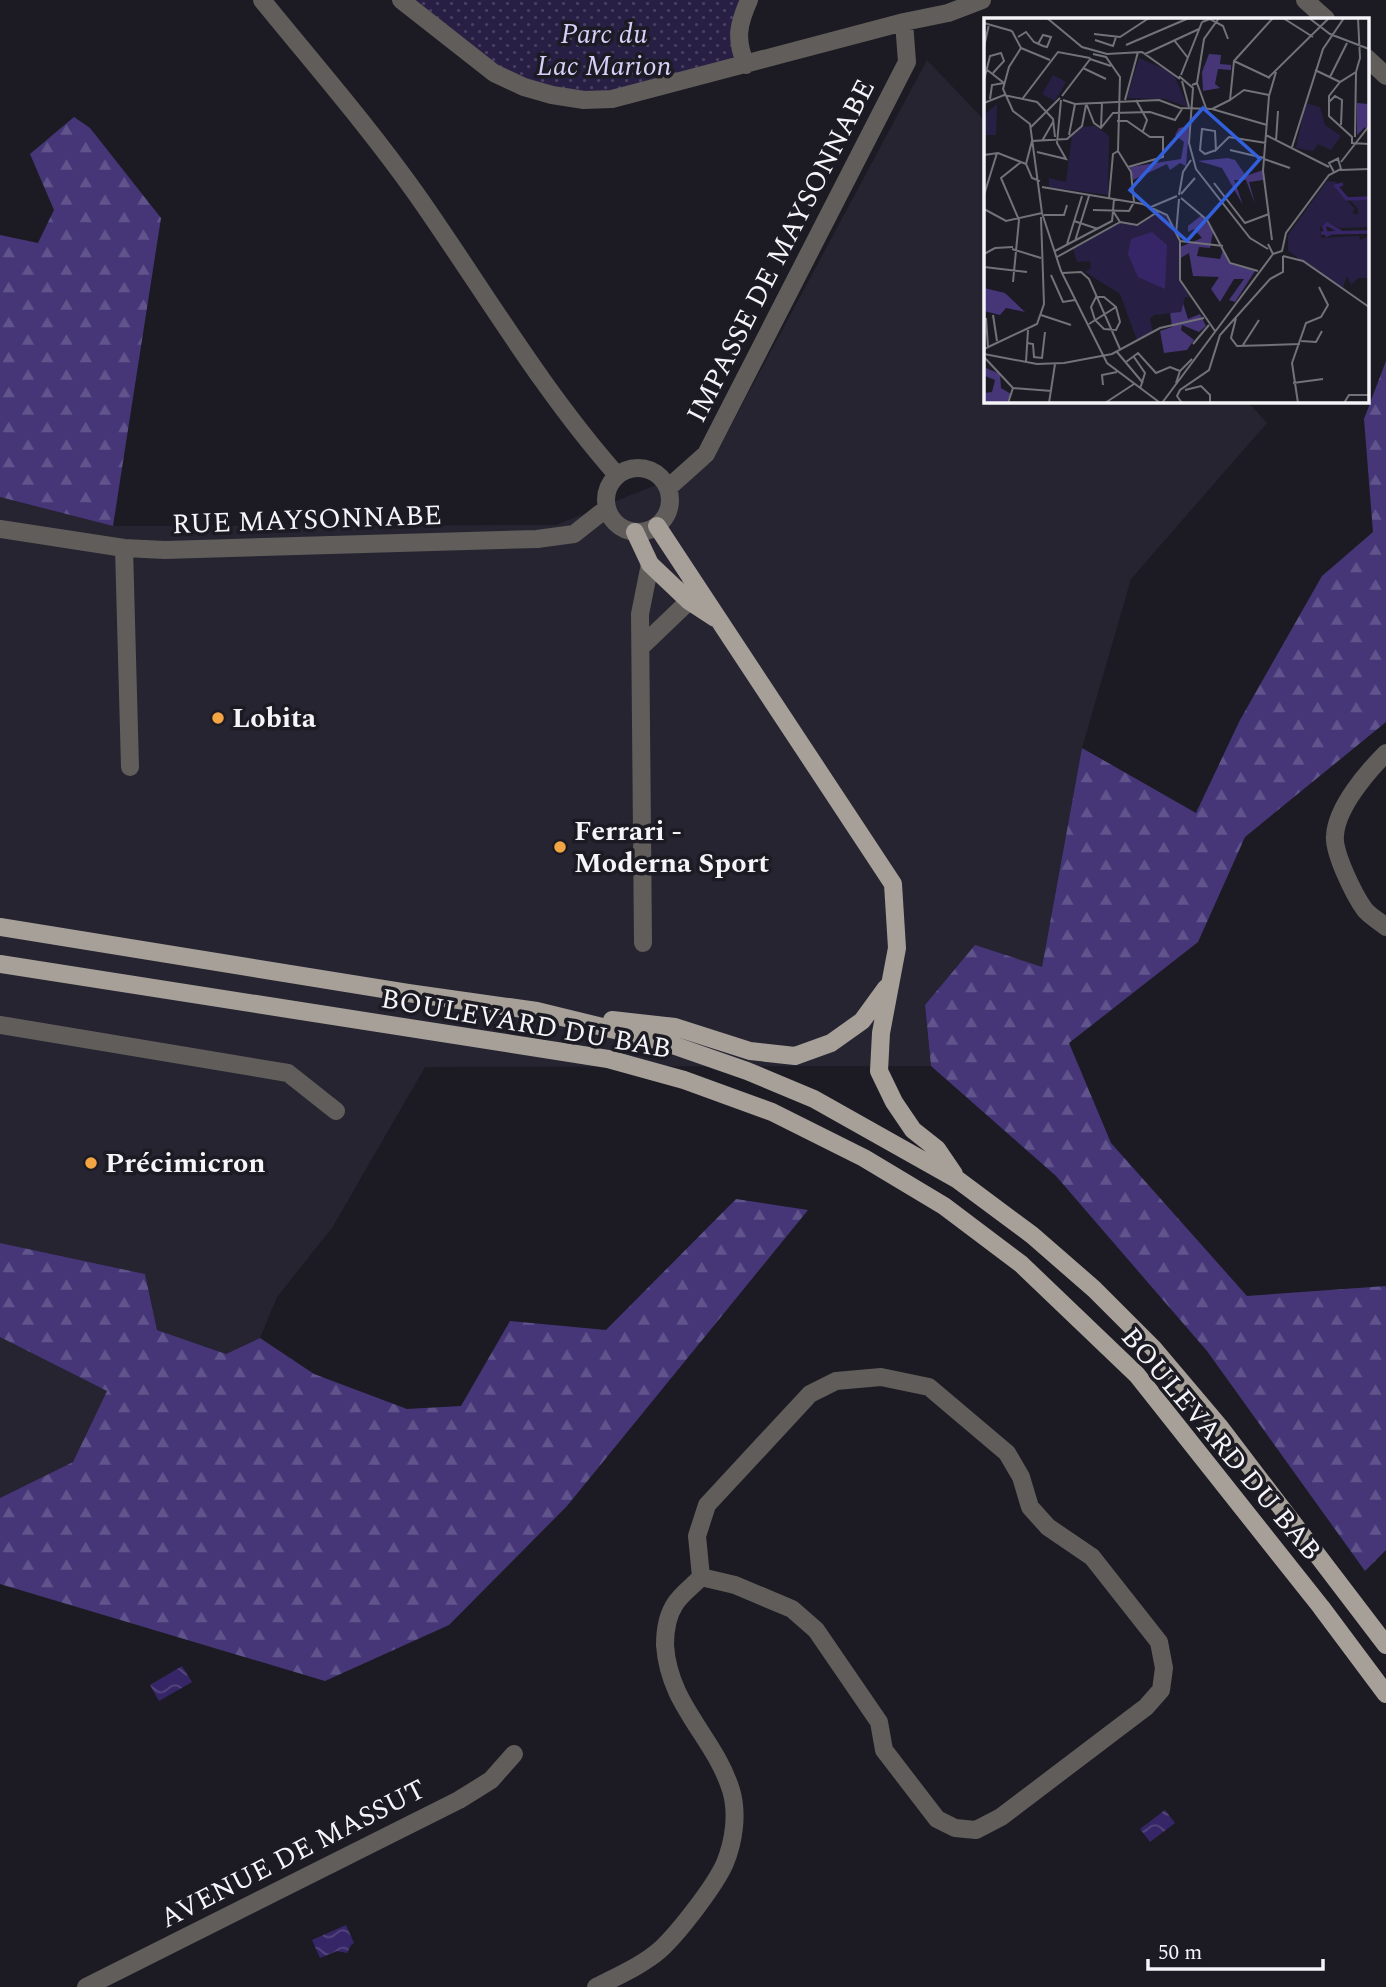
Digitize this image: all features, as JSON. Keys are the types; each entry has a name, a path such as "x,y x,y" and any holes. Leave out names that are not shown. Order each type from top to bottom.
{"main road":[{"path":"657,526 893,884 897,948 888,985 879,1070 894,1102 913,1130 937,1149 958,1180"},
{"path":"635,532 650,564 689,601 720,622"},
{"name":"BOULEVARD DU BAB","path":"0,927 408,993 537,1011 664,1042 747,1070 814,1099 958,1180 1043,1244 1094,1289 1153,1348 1220,1426 1386,1645"},
{"name":"BOULEVARD DU BAB","path":"0,964 608,1059 684,1080 772,1112 864,1158 944,1206 1021,1264 1137,1375 1321,1607 1386,1694"},
{"path":"537,1011 675,1027 750,1051 795,1056 831,1044 862,1021 888,985"}],"street":[{"path":"262,0 341,94 408,182 550,393 584,438 617,475"},
{"path":"401,0 494,73 552,96 584,100 612,99 904,22 948,13 982,0"},
{"path":"746,65 739,48 739,22 749,0"},
{"path":"1305,0 1325,18"},
{"name":"IMPASSE DE MAYSONNABE","path":"668,488 706,454 907,62 904,22"},
{"path":"1368,59 1386,76"},
{"path":"636,468 646,468 663,479 668,488 668,510 657,526 635,532 623,528 613,520 607,508 607,490 617,475 636,468"},
{"name":"RUE MAYSONNABE","path":"0,529 124,548 164,550 537,540 574,534 607,508"},
{"path":"124,548 131,767"},
{"path":"643,943 640,614 650,564"},
{"path":"641,647 689,601 690,575"},
{"path":"1386,753 1342,810 1334,836 1345,877 1366,910 1386,927"},
{"path":"0,1025 288,1073 336,1111"},
{"path":"881,1377 929,1387 1007,1453 1021,1477 1030,1507 1048,1527 1092,1557 1159,1642 1164,1668 1161,1690 1146,1707 1001,1817 976,1830 956,1828 937,1819 884,1750 879,1722 816,1630 792,1608 735,1585 701,1577 697,1536 707,1505 810,1394 836,1381 881,1377"},
{"path":"596,1987 640,1964 660,1949 696,1907 725,1863 735,1822 731,1791 719,1763 676,1694 666,1663 665,1631 674,1604 701,1577"},
{"name":"AVENUE DE MASSUT","path":"86,1987 459,1800 491,1780 514,1754"}],"shaded area":[{"path":"927,60 984,120 984,402 1248,402 1267,423 1131,579 1082,748 1042,967 925,1005 931,1066 425,1067 332,1228 277,1297 260,1338 226,1354 157,1330 145,1274 0,1243 0,497 113,526 556,525 711,463"},
{"path":"0,1337 107,1391 73,1462 0,1498"}],"green space":[{"name":"Parc du Lac Marion","path":"401,0 749,0 746,65 612,99 524,87"},
{"path":"74,117 90,128 161,218 113,526 0,497 0,235 38,243 54,210 30,154"},
{"path":"1386,361 1386,722 1245,837 1198,942 1069,1043 1111,1143 1247,1296 1386,1286 1386,1550 1365,1571 1207,1351 1056,1176 931,1066 925,1005 975,945 1042,967 1082,748 1196,813 1240,720 1322,576 1373,532 1364,419"},
{"path":"736,1199 808,1210 567,1506 449,1625 325,1681 0,1584 0,1498 73,1462 107,1391 0,1337 0,1243 145,1274 157,1330 226,1354 260,1338 314,1374 407,1409 461,1406 510,1321 606,1330"}],"water":[{"path":"182,1666 192,1682 159,1701 150,1685"},
{"path":"1165,1810 1175,1823 1150,1842 1140,1829"},
{"path":"346,1925 354,1943 347,1953 337,1951 320,1958 312,1940"}],"place":[{"name":"Lobita","path":"218,718"},
{"name":"Ferrari - Moderna Sport","path":"560,847"},
{"name":"Précimicron","path":"91,1163"}]}
